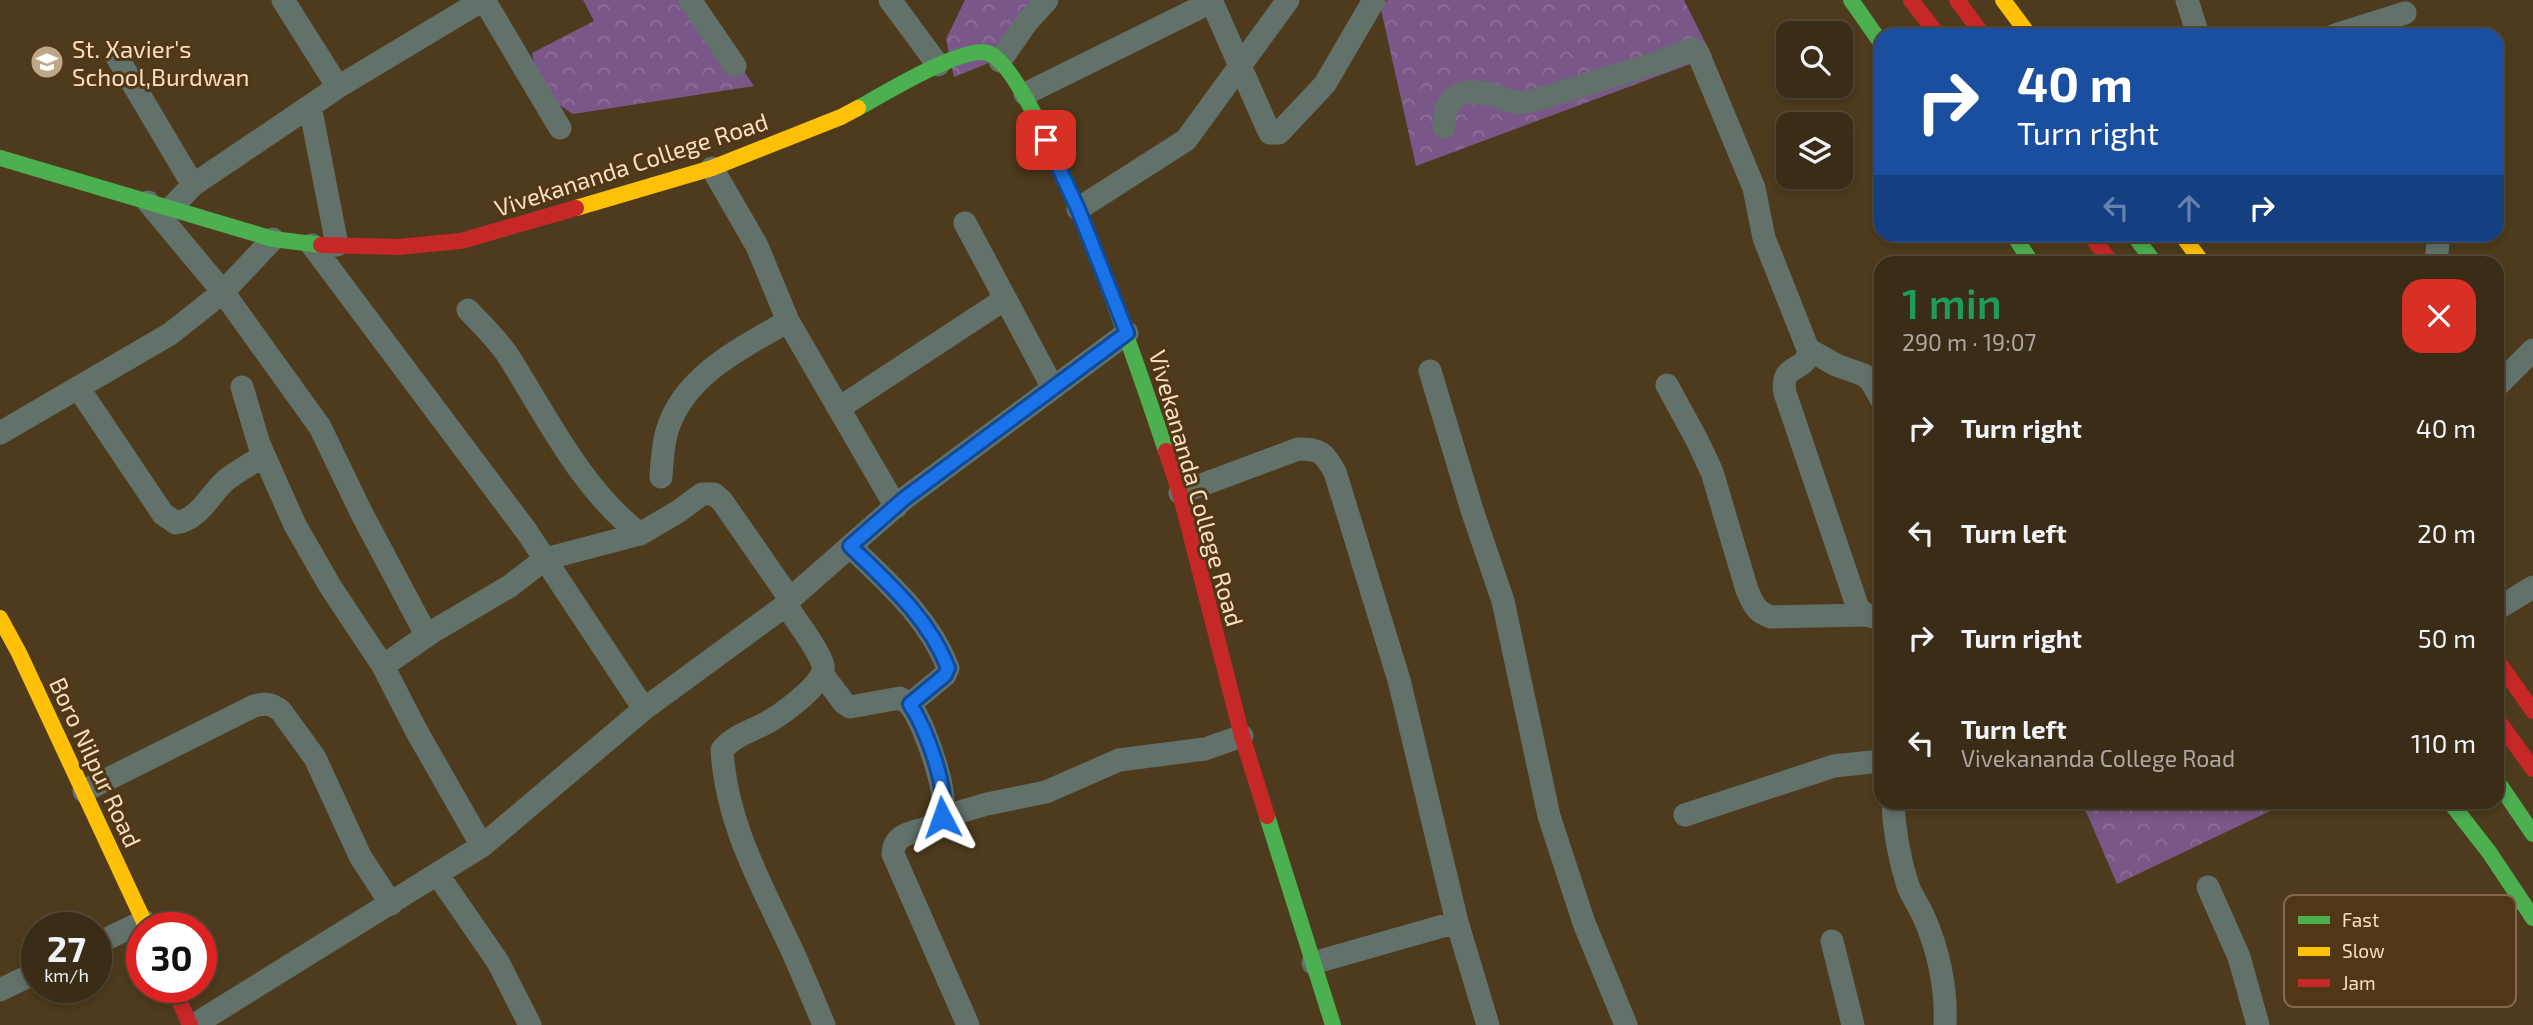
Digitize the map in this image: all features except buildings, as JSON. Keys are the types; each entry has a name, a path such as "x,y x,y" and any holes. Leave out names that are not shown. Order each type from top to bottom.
{"main road":[{"path":"1851,0 1874,33"},
{"path":"1911,0 1933,28"},
{"path":"1957,0 1978,28"},
{"path":"2003,0 2024,28"},
{"name":"Vivekananda College Road","path":"0,158 273,239 312,245 398,247 461,241 712,168 841,117 938,65 977,52 989,53 1000,61 1025,94 1078,209 1127,333 1180,493 1242,736 1333,1025"},
{"path":"2095,242 2106,256"},
{"name":"Boro Nilpur Road","path":"0,618 139,912"},
{"path":"2504,670 2533,711"},
{"path":"2504,729 2533,769"},
{"path":"2504,791 2533,834"},
{"path":"2455,809 2489,852 2533,918"},
{"path":"181,1003 192,1025"}],"street":[{"path":"283,0 338,87"},
{"path":"171,208 193,185 338,87 484,0 559,128"},
{"path":"690,0 735,66"},
{"path":"890,0 938,65"},
{"path":"1000,61 1027,22 1047,0"},
{"path":"1025,94 1199,8 1204,0"},
{"path":"1211,0 1270,133 1279,133 1325,85 1374,0"},
{"path":"1078,209 1186,140 1288,0"},
{"path":"2187,0 2196,28"},
{"path":"2361,28 2405,16"},
{"path":"1444,127 1444,113 1449,102 1457,95 1478,91 1514,102 1532,101 1693,49 1698,53 1754,188 1764,238 1808,349 1805,361 1786,375 1783,382 1785,393 1858,608 1873,616"},
{"path":"117,57 193,185"},
{"path":"310,106 337,245"},
{"path":"712,168 757,246 788,321 896,507"},
{"path":"148,201 223,292 320,427 410,608 422,627 432,632"},
{"path":"965,223 1052,388"},
{"path":"0,433 170,334 223,292 273,239"},
{"path":"312,245 545,559 644,709"},
{"path":"839,408 1005,299"},
{"path":"468,310 505,352 541,413 607,505 622,521 640,534"},
{"path":"661,477 667,429 687,390 716,365 788,321"},
{"path":"192,1025 482,846 644,709 788,602 896,507 1127,333"},
{"path":"1808,349 1836,365 1864,375 1874,386"},
{"path":"2504,379 2533,351"},
{"path":"1430,371 1503,601 1549,816 1584,923 1626,1025"},
{"path":"1667,385 1712,472 1747,590 1755,608 1761,614 1771,617 1873,616"},
{"path":"242,387 264,456 301,535 330,586 383,666 482,846"},
{"path":"79,389 163,514 176,523 185,522 226,480 264,456"},
{"path":"1180,493 1297,449 1315,449 1325,454 1335,472 1399,680 1457,922 1488,1025"},
{"path":"383,666 432,632 510,586 545,559 640,534 702,494 714,494 758,550 823,666 823,675 815,686 769,721 730,740 722,750 730,805 744,849 824,1025"},
{"path":"850,546 909,604 944,657 948,668 945,675 910,704"},
{"path":"2504,604 2533,587"},
{"path":"823,675 850,707 900,698 910,704 918,716 932,752 945,805 942,817"},
{"path":"84,791 254,706 265,703 274,705 281,710 314,758 360,856 391,904"},
{"path":"968,1025 893,854 896,841 902,835 932,826 942,817 987,804 1046,792 1119,760 1205,749 1242,736"},
{"path":"1685,815 1834,766 1874,762"},
{"path":"1893,809 1894,828 1906,877 1924,917 1938,962 1944,989 1945,1025"},
{"path":"438,875 498,962 530,1025"},
{"path":"2208,887 2239,957 2258,1025"},
{"path":"1313,963 1457,922"},
{"path":"1832,941 1853,1025"},
{"path":"0,990 21,980"}],"green space":[{"path":"583,0 695,0 754,86 573,114 541,93 532,53 594,21"},
{"path":"965,0 1051,0 996,60 954,77 946,39"},
{"path":"1388,0 1684,0 1712,56 1416,166 1380,5"},
{"path":"2085,809 2274,809 2117,884"}],"traffic: fast":[{"path":"1851,0 1874,33"},
{"path":"858,108 942,63 961,56 988,53 1009,72 1034,113 1088,235 1166,451"},
{"path":"0,158 273,239 321,245"},
{"path":"2018,242 2027,256"},
{"path":"2139,242 2150,256"},
{"path":"2504,791 2533,834"},
{"path":"2455,809 2489,852 2533,918"},
{"path":"1267,816 1333,1025"}],"traffic: slow":[{"path":"2003,0 2024,28"},
{"path":"576,208 712,168 858,108"},
{"path":"2187,242 2198,256"},
{"path":"0,618 19,653 140,912"}],"traffic: jam":[{"path":"1911,0 1933,28"},
{"path":"1957,0 1978,28"},
{"path":"321,245 398,247 461,241 576,208"},
{"path":"2095,242 2106,256"},
{"path":"1166,451 1180,493 1242,736 1267,816"},
{"path":"2504,670 2533,711"},
{"path":"2504,729 2533,769"},
{"path":"180,1003 190,1025"}],"place":[{"name":"St. Xavier's School,Burdwan","path":"47,62"}],"route":[{"path":"942,817 945,805 932,752 918,716 910,704 945,675 948,668 944,657 909,604 850,546 905,498 1127,333 1078,209 1046,140"}]}
